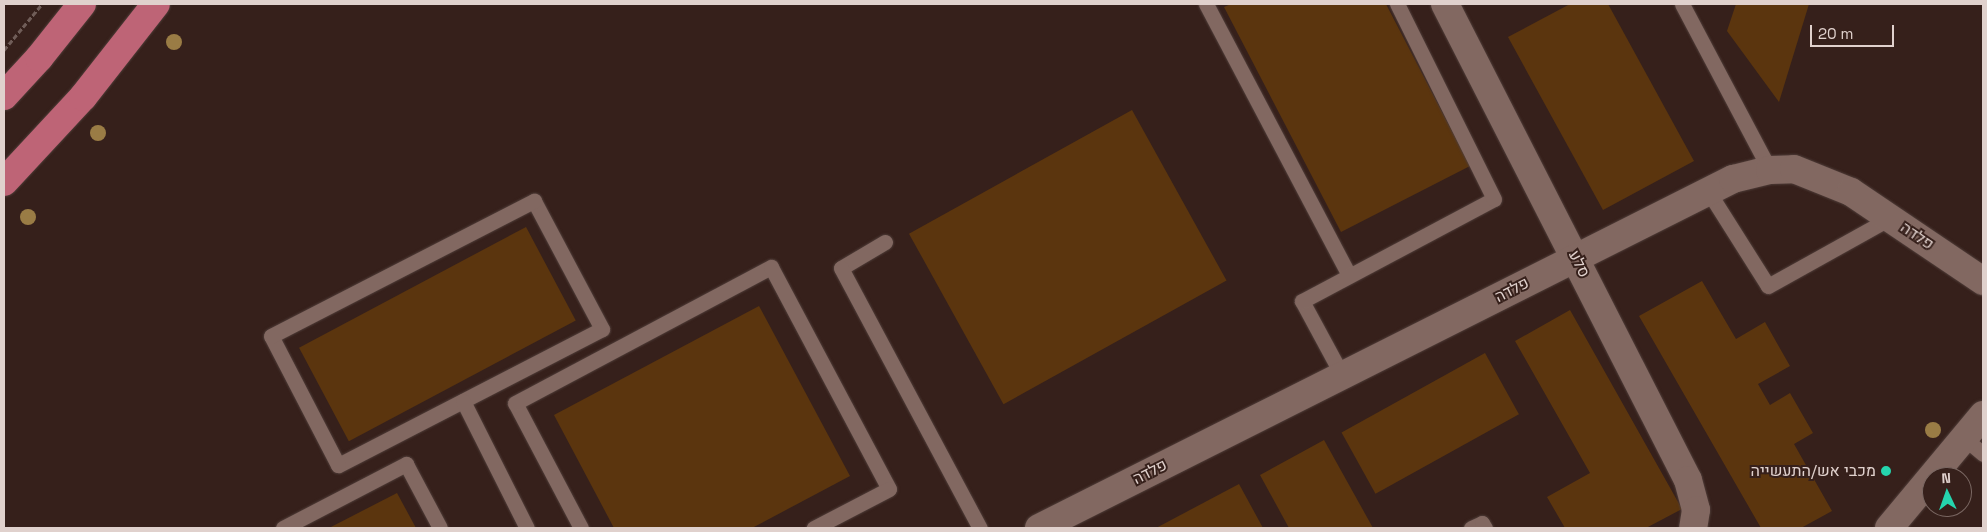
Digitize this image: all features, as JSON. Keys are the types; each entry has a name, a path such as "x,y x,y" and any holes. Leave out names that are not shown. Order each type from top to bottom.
{"highway":[{"path":"4,96 39,58 82,4"},
{"path":"4,182 83,96 156,4"}],"street":[{"name":"סלע","path":"1445,4 1688,480 1696,510 1693,528"},
{"name":"פלדה","path":"1039,528 1732,179 1770,170 1794,169 1851,192 1983,281"},
{"path":"1889,528 1974,446 1983,415"}],"lane":[{"path":"1206,4 1349,275"},
{"path":"1342,376 1302,301 1494,199 1397,4"},
{"path":"1682,4 1770,170"},
{"path":"1708,191 1768,286 1890,218"},
{"path":"534,201 602,329 463,401 338,465 271,336 534,201"},
{"path":"885,242 841,268 980,528"},
{"path":"581,528 514,403 771,267 890,489 814,528"},
{"path":"463,401 527,528"},
{"path":"283,528 406,464 440,528"},
{"path":"1471,528 1482,523 1485,528"}],"path":[{"path":"4,50 42,4"}],"building":[{"path":"1231,4 1386,4 1470,166 1341,232 1224,7"},
{"path":"1570,4 1608,4 1694,161 1603,210 1508,37"},
{"path":"1736,4 1809,4 1779,102 1727,31"},
{"path":"1132,110 1227,281 1004,404 909,234"},
{"path":"526,227 576,321 349,441 299,348"},
{"path":"1702,281 1736,339 1765,322 1790,366 1758,384 1770,405 1790,393 1813,433 1794,444 1832,511 1801,528 1761,528 1639,316"},
{"path":"759,306 850,476 752,528 614,528 554,415"},
{"path":"1570,310 1682,509 1646,528 1565,528 1547,497 1590,473 1515,341"},
{"path":"1485,353 1519,414 1375,494 1342,433"},
{"path":"1324,440 1373,528 1289,528 1260,475"},
{"path":"1239,484 1263,528 1156,528"},
{"path":"397,493 416,528 329,528"}],"place":[{"name":"מכבי אש/התעשייה","path":"1886,471"}]}
